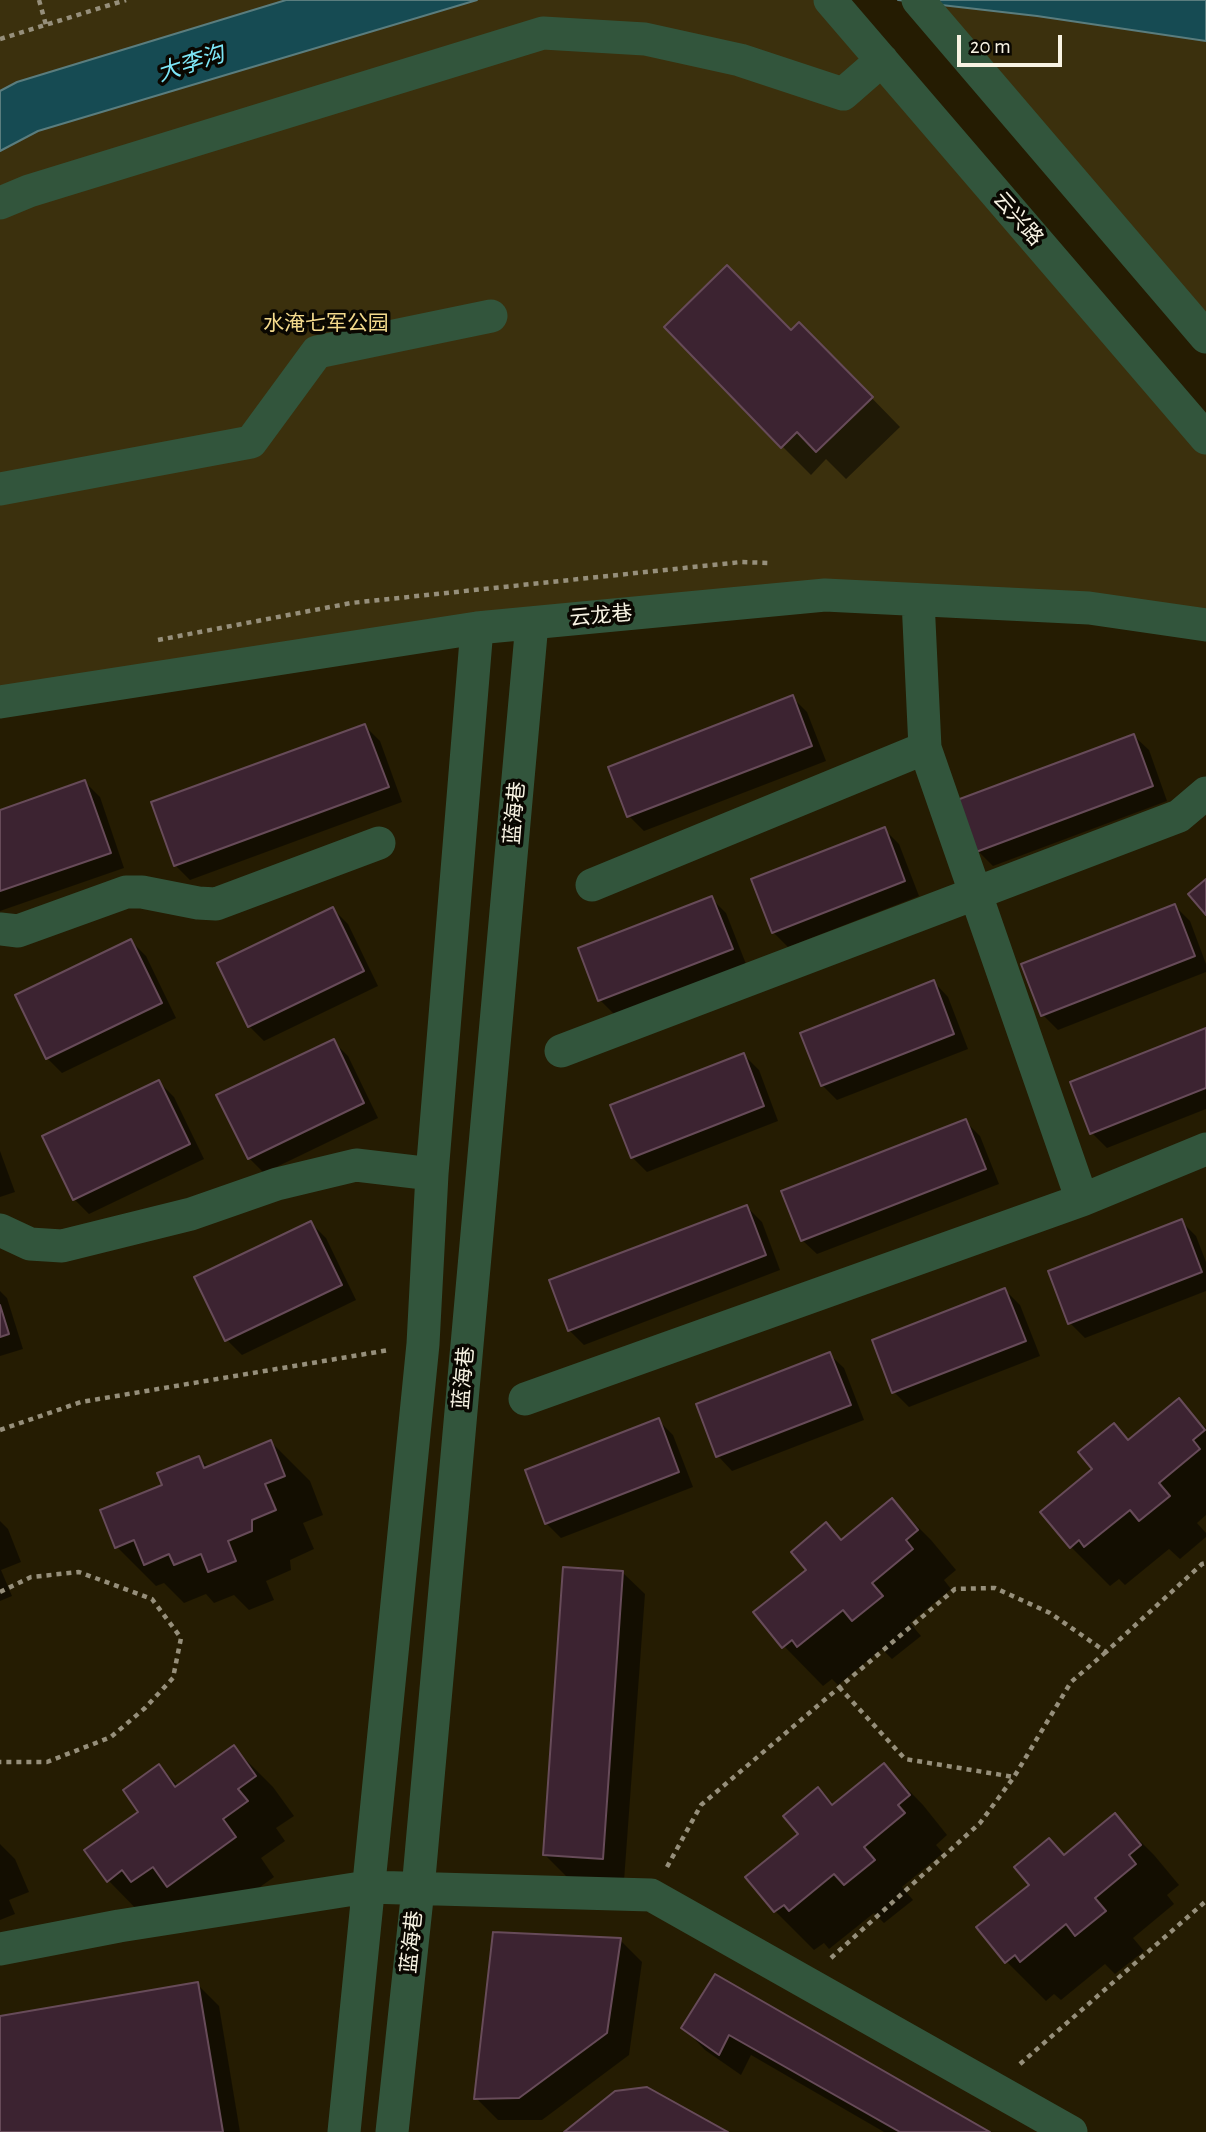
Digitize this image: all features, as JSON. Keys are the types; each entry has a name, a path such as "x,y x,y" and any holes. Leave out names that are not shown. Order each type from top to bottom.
{"street":[{"name":"云兴路","path":"830,0 1206,438"},
{"path":"927,11 1206,337"},
{"path":"0,203 29,191 543,33 645,39 740,60 843,94 873,50"},
{"path":"0,489 251,442 317,352 491,316"},
{"name":"云龙巷","path":"0,702 477,628 825,596 1089,608 1202,623"},
{"path":"918,600 925,748 1082,1200"},
{"name":"蓝海巷","path":"392,2132 418,1889 532,623"},
{"name":"蓝海巷","path":"344,2132 423,1344 432,1174 477,628"},
{"path":"592,885 925,748"},
{"path":"561,1051 1179,816 1206,793"},
{"path":"0,929 18,931 29,928 126,892 142,892 216,904 379,843"},
{"path":"525,1399 1082,1200 1206,1149"},
{"path":"0,1230 30,1244 62,1246 191,1214 277,1184 356,1165 432,1174"},
{"path":"0,1949 119,1926 368,1887 651,1895 1071,2132"}],"path":[{"path":"39,0 46,25"},
{"path":"0,39 126,0"},
{"path":"0,1430 81,1402 423,1344"},
{"path":"804,1982 980,1823 1014,1777 1071,1682 1206,1563"},
{"path":"0,1592 31,1577 79,1572 152,1599 181,1638 173,1678 145,1708 111,1737 47,1762 0,1762"},
{"path":"651,1895 701,1805 955,1589 995,1588 1049,1613 1106,1652"},
{"path":"839,1687 905,1759 1014,1777"},
{"path":"993,2088 1206,1901"}],"green space":[{"name":"水淹七军公园","path":"0,0 830,0 1206,438 1206,625 825,595 0,702"},
{"path":"918,0 1206,0 1206,337"}],"water":[{"name":"大李沟","path":"286,0 477,0 38,131 0,151 0,91 17,82"},
{"path":"898,0 1206,0 1206,41 1037,16"}],"building":[{"path":"727,265 791,330 799,322 873,397 816,452 797,432 781,448 664,327"},
{"path":"793,695 812,746 627,817 608,767"},
{"path":"365,724 389,787 174,866 151,802"},
{"path":"1134,734 1153,786 976,852 957,800"},
{"path":"85,780 111,853 0,891 0,810"},
{"path":"885,827 905,881 772,933 751,879"},
{"path":"1206,879 1206,915 1188,894"},
{"path":"712,896 733,949 598,1001 578,948"},
{"path":"1175,904 1195,956 1041,1016 1021,964"},
{"path":"333,907 364,971 248,1027 217,963"},
{"path":"131,939 162,1003 46,1059 15,995"},
{"path":"934,980 954,1034 821,1086 800,1033"},
{"path":"1206,1028 1206,1088 1090,1134 1070,1082"},
{"path":"334,1039 364,1103 248,1159 216,1095"},
{"path":"744,1053 764,1106 631,1158 610,1105"},
{"path":"159,1080 190,1144 73,1200 42,1136"},
{"path":"966,1119 986,1169 801,1241 781,1191"},
{"path":"747,1205 766,1255 568,1331 549,1280"},
{"path":"1182,1219 1202,1272 1068,1324 1048,1271"},
{"path":"311,1221 342,1285 225,1341 194,1277"},
{"path":"1005,1288 1026,1341 892,1393 872,1340"},
{"path":"0,1305 9,1334 0,1337"},
{"path":"830,1352 851,1405 716,1457 696,1404"},
{"path":"1179,1398 1205,1430 1193,1440 1200,1449 1159,1483 1170,1496 1139,1521 1130,1510 1084,1547 1079,1540 1070,1548 1040,1512 1092,1469 1078,1452 1114,1423 1128,1440"},
{"path":"659,1418 679,1472 545,1524 525,1470"},
{"path":"271,1440 285,1476 265,1484 276,1510 252,1520 252,1531 228,1541 236,1561 208,1572 201,1554 174,1565 169,1554 144,1565 134,1540 115,1548 100,1510 162,1485 157,1473 199,1456 204,1468"},
{"path":"892,1498 918,1530 906,1540 913,1549 872,1583 883,1596 852,1621 843,1610 797,1647 792,1640 782,1648 753,1612 806,1570 791,1552 826,1522 841,1540"},
{"path":"563,1567 623,1571 603,1859 543,1855"},
{"path":"234,1745 256,1776 238,1789 248,1801 223,1819 236,1837 167,1887 153,1867 131,1882 122,1870 107,1882 84,1850 138,1812 123,1790 159,1764 175,1787"},
{"path":"884,1763 910,1795 898,1805 905,1813 864,1847 875,1860 844,1885 834,1874 789,1911 784,1905 774,1912 745,1877 798,1834 783,1816 818,1787 832,1805"},
{"path":"1115,1813 1141,1845 1129,1855 1136,1864 1095,1898 1106,1911 1075,1936 1066,1924 1020,1962 1015,1955 1005,1963 976,1927 1029,1885 1014,1867 1049,1838 1064,1855"},
{"path":"493,1932 621,1938 607,2033 519,2098 474,2099"},
{"path":"715,1974 990,2132 900,2132 729,2035 719,2055 681,2028"},
{"path":"198,1982 223,2132 0,2132 0,2016"},
{"path":"647,2087 728,2132 564,2132 615,2091"}]}
